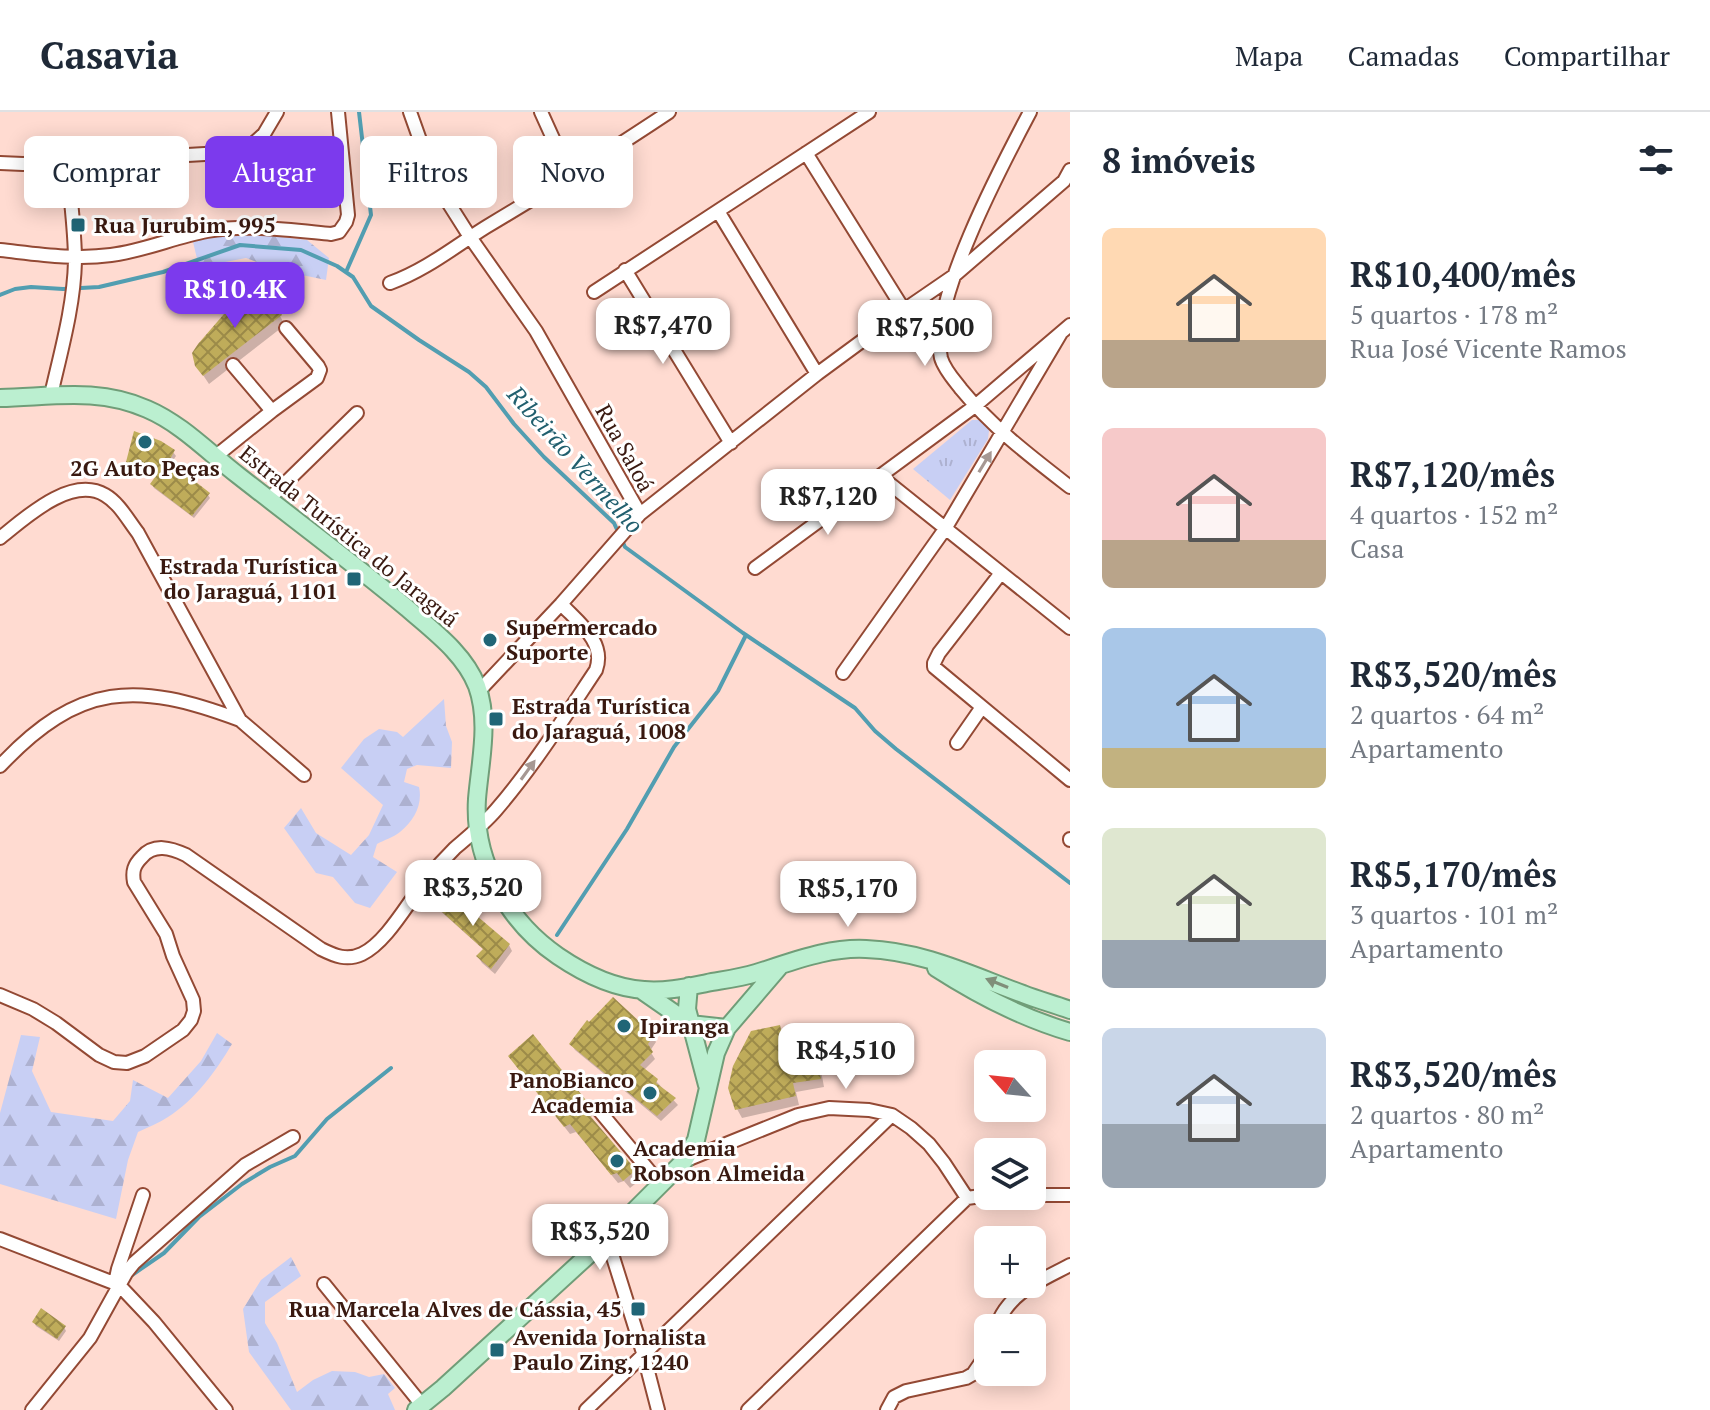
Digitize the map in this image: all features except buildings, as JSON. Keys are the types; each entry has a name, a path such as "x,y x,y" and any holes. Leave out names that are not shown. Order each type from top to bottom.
{"main road":[{"name":"Estrada Turística do Jaraguá","path":"0,398 90,394 149,409 182,429 432,629 461,658 479,691 484,746 477,828 489,873 502,897 531,934 586,973 641,990 658,990 751,975 836,950 866,949 918,956 952,966 1070,1010"},
{"name":"Estrada Turística do Jaraguá","path":"918,956 967,987 1030,1019 1070,1032"},
{"path":"419,1407 607,1238 684,1161 696,1140 716,1053 727,1028 783,964"},
{"path":"751,975 757,983 754,995"},
{"path":"689,986 687,1009 708,1087"},
{"path":"641,990 690,1024 727,1028"},
{"path":"1030,1019 1046,1032 1070,1044"}],"street":[{"path":"189,155 222,153 254,143 264,134 277,112"},
{"path":"0,250 75,258 141,250 205,231 228,228 339,232 348,215 338,112"},
{"name":"Rua Saloá","path":"410,112 444,196 536,331 636,517"},
{"path":"541,112 552,136"},
{"path":"631,136 668,112"},
{"path":"594,292 869,112"},
{"path":"1030,112 980,211 955,275 940,336 941,359 951,377 1002,434 1070,487"},
{"path":"806,153 904,310"},
{"path":"0,163 24,164"},
{"path":"479,691 561,604 636,517 817,374 955,275 1068,176"},
{"path":"51,395 72,298 75,258 71,208"},
{"path":"390,283 436,261 518,208"},
{"path":"718,211 817,374"},
{"path":"625,270 731,443"},
{"path":"216,456 317,378 320,370 286,328"},
{"path":"755,568 975,406 1067,329"},
{"path":"843,673 945,529 1067,329"},
{"path":"233,365 272,411"},
{"path":"269,499 357,413"},
{"path":"880,476 1001,573 1068,621"},
{"path":"0,538 61,495 82,489 106,495 138,533 240,720"},
{"path":"1001,573 934,663 937,670 1070,780"},
{"path":"0,995 33,1009 114,1062 127,1063 145,1056 183,1030 194,1011 193,1000 166,934 134,882 136,864 146,852 158,848 173,849 186,855 321,949 338,957 351,958 363,954 397,921 452,851 492,814 519,783 596,670 600,660 593,639 561,604"},
{"path":"0,766 45,725 77,706 100,698 132,695 163,697 204,706 240,720 304,775"},
{"path":"957,743 982,707"},
{"path":"597,1108 661,1185"},
{"path":"684,1161 798,1115 829,1108 869,1110 892,1115 929,1144 967,1198"},
{"path":"586,1410 892,1115"},
{"path":"32,1410 90,1338 117,1284 134,1263 245,1165 293,1137"},
{"path":"117,1284 118,1269 143,1195"},
{"path":"1046,1195 1070,1195"},
{"path":"748,1410 967,1198 974,1197"},
{"path":"607,1238 658,1410"},
{"path":"0,1239 117,1284 154,1322 226,1410"},
{"path":"1002,1314 1014,1297 1070,1265"},
{"path":"324,1284 419,1407"},
{"path":"887,1410 894,1397 906,1391 966,1378 974,1373"}],"green space":[{"path":"240,232 307,240 329,258 326,280 278,270 246,258 199,267 193,242 210,233"},
{"path":"972,420 986,423 988,439 950,500 913,469"},
{"path":"444,699 446,726 452,742 451,768 417,765 407,769 404,782 419,787 420,800 416,812 400,832 377,844 373,857 397,872 370,908 355,903 333,877 316,873 284,828 301,808 316,833 351,855 369,835 383,805 341,768 364,739 379,729 397,732 403,737"},
{"path":"217,1033 232,1044 204,1084 178,1110 138,1132 128,1160 116,1219 0,1184 0,1113 21,1035 40,1037 32,1071 51,1112 113,1121 130,1101 133,1080 168,1098 201,1061"},
{"path":"291,1257 301,1276 265,1302 265,1323 277,1343 297,1392 332,1371 355,1372 369,1377 384,1374 395,1388 388,1394 395,1410 291,1410 249,1352 243,1309 261,1280"}],"waterway":[{"path":"346,272 371,215 359,112"},
{"name":"Ribeirão Vermelho","path":"0,295 31,287 99,287 163,272 240,245 301,250 337,266 353,277 371,306 469,372 486,387 544,457 614,523 625,547 743,633 855,708 896,749 1070,883"},
{"path":"557,935 627,829 674,747 718,691 746,635"},
{"path":"132,1275 164,1253 199,1217 242,1184 295,1156 327,1119 391,1068"}],"place":[{"name":"Rua Jurubim, 995","path":"78,225"},
{"name":"2G Auto Peças","path":"145,442"},
{"name":"Estrada Turística do Jaraguá, 1101","path":"354,579"},
{"name":"Supermercado Suporte","path":"490,640"},
{"name":"Estrada Turística do Jaraguá, 1008","path":"496,719"},
{"name":"Ipiranga","path":"624,1026"},
{"name":"PanoBianco Academia","path":"650,1093"},
{"name":"Academia Robson Almeida","path":"617,1161"},
{"name":"Rua Marcela Alves de Cássia, 45","path":"638,1309"},
{"name":"Avenida Jornalista Paulo Zing, 1240","path":"497,1350"}]}
